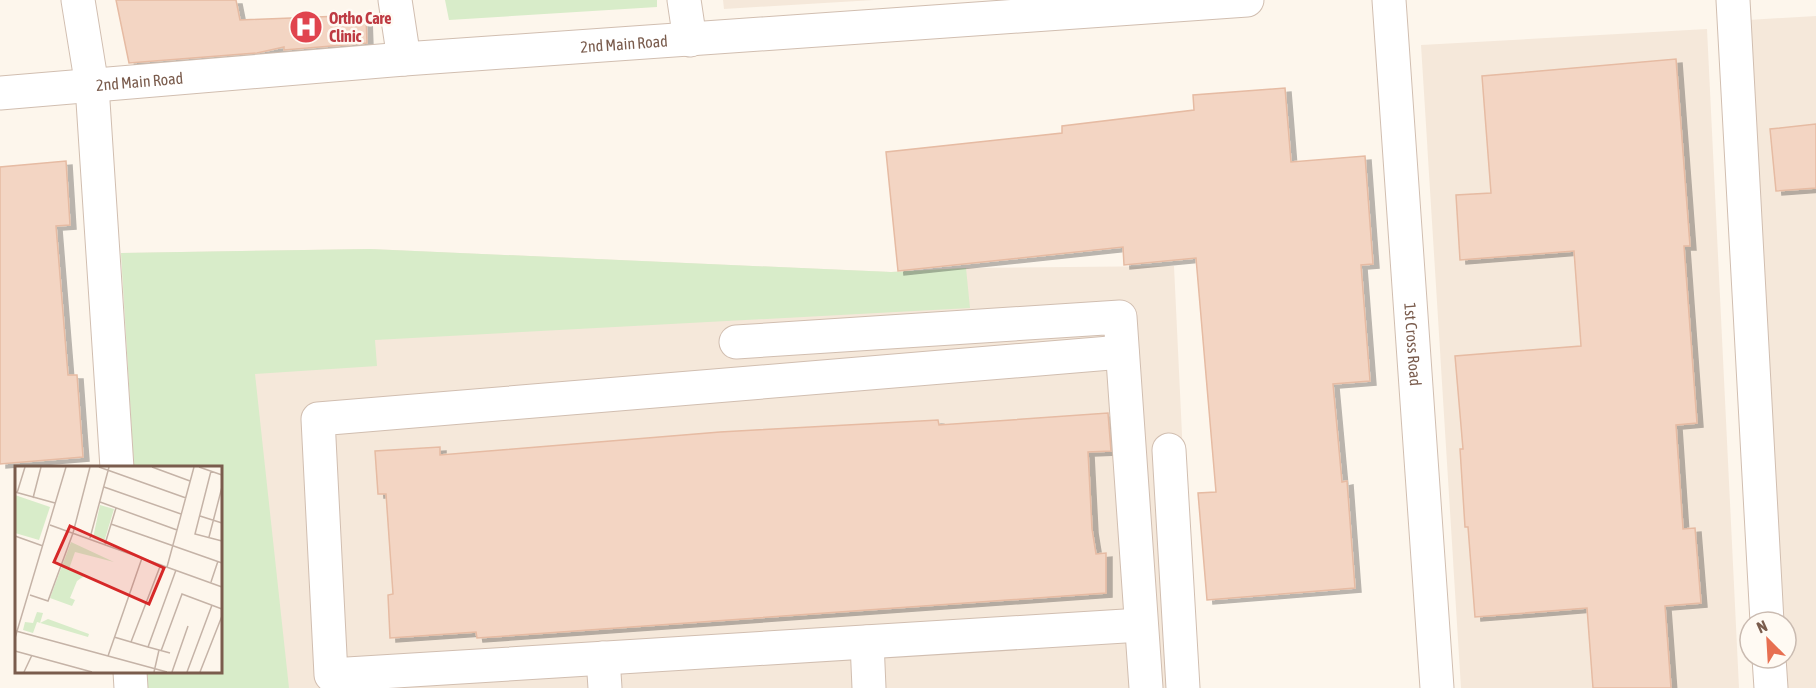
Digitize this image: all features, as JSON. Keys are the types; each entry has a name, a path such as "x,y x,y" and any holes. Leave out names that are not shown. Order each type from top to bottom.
{"street":[{"path":"78,0 92,86 117,466"},
{"path":"395,0 404,59"},
{"path":"684,0 690,40"},
{"name":"2nd Main Road","path":"0,93 404,59 1247,0"},
{"name":"1st Cross Road","path":"1389,0 1437,688"},
{"path":"1733,0 1766,610"},
{"path":"736,342 1120,317 1146,688"},
{"path":"1122,352 318,419 331,675 604,673 867,642 1141,625"},
{"path":"1169,450 1183,688"},
{"path":"867,642 869,688"},
{"path":"1770,670 1771,688"},
{"path":"130,673 131,688"}],"shaded area":[{"path":"723,0 874,0 724,9"},
{"path":"1816,16 1816,688 1787,688 1787,670 1798,670 1798,610 1782,610 1748,20"},
{"path":"1707,29 1739,688 1461,688 1421,45"},
{"path":"370,249 891,272 966,268 1174,266 1194,688 148,688 147,673 222,673 222,466 134,466 121,253"}],"green space":[{"path":"445,0 657,0 657,7 449,20"},
{"path":"370,249 891,272 966,268 970,308 375,340 377,366 255,374 289,688 148,688 147,673 222,673 222,466 134,466 121,253"}],"building":[{"path":"116,0 236,0 240,20 366,15 367,43 284,50 284,47 257,53 129,63"},
{"path":"1676,59 1690,246 1684,246 1697,423 1676,425 1683,529 1695,528 1701,603 1665,606 1671,688 1593,688 1587,608 1475,617 1468,527 1465,527 1460,449 1463,449 1455,356 1581,346 1574,251 1460,260 1456,195 1491,193 1482,76"},
{"path":"1285,88 1291,162 1365,156 1373,264 1361,265 1370,381 1333,384 1342,482 1347,481 1355,588 1207,600 1198,493 1216,492 1196,258 1124,265 1123,247 898,271 886,152 1062,133 1062,126 1194,110 1193,95"},
{"path":"1816,124 1816,188 1776,191 1770,129"},
{"path":"66,161 70,225 56,226 68,375 77,375 83,457 0,464 0,167"},
{"path":"1108,413 1111,451 1088,452 1092,529 1096,554 1106,553 1106,593 477,638 476,632 390,638 388,595 393,594 386,494 378,494 375,451 440,447 440,455 720,432 938,420 939,425"}],"place":[{"name":"Ortho Care Clinic","path":"306,27"}]}
